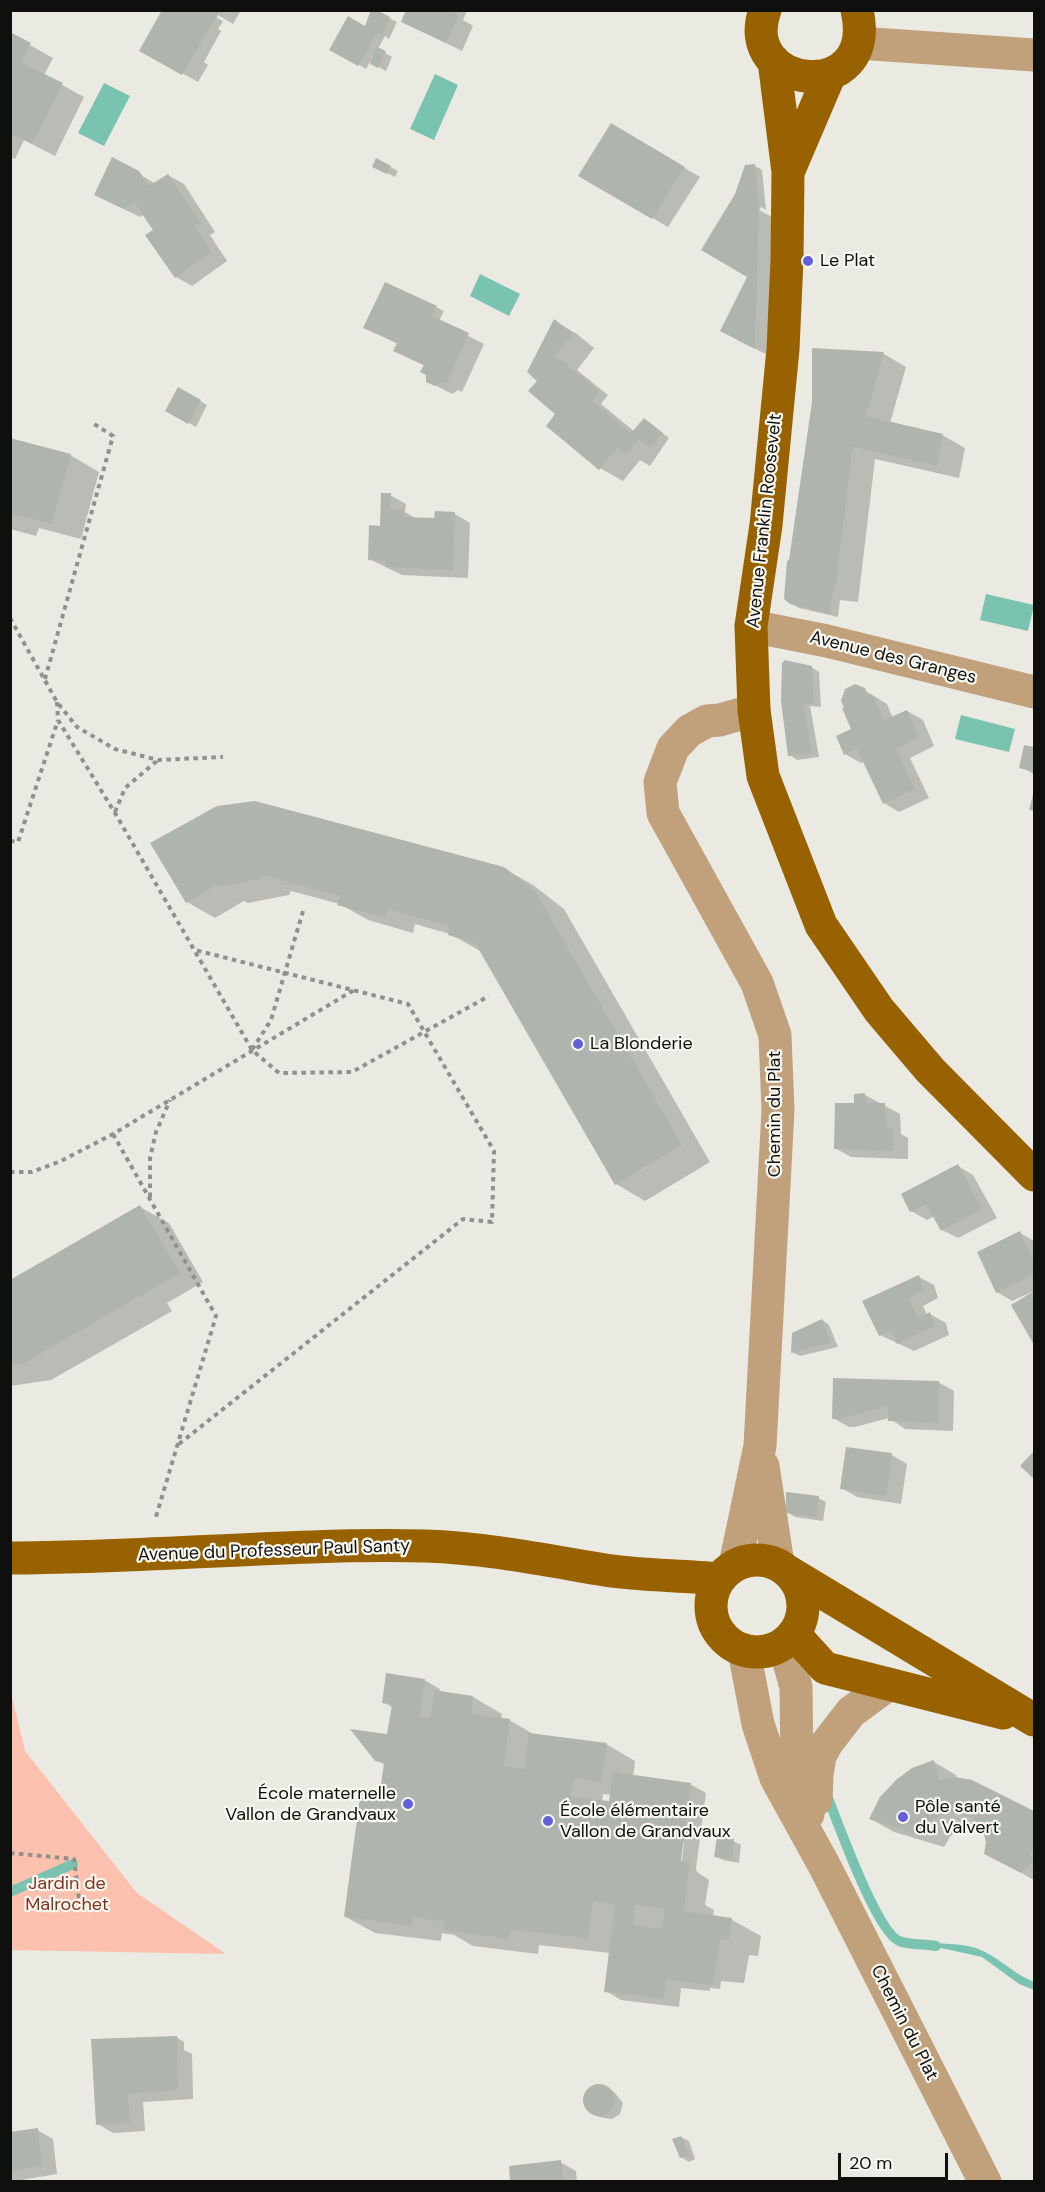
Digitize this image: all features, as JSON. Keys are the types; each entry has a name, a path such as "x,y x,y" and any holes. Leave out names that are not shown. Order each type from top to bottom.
{"main road":[{"path":"774,62 800,77 815,78 830,74 842,67 852,56 858,43 860,26 857,10"},
{"name":"Avenue Franklin Roosevelt","path":"764,11 762,30 765,47 774,62 788,172 783,349 766,525 751,626 754,710 763,776 821,925 879,1010 930,1070 1035,1175"},
{"name":"Avenue Franklin Roosevelt","path":"788,172 830,74"},
{"name":"Avenue du Professeur Paul Santy","path":"10,1558 144,1555 334,1545 428,1546 555,1560 607,1570 721,1583 749,1560 764,1560 782,1568 1035,1721"},
{"path":"721,1583 713,1621 719,1634 730,1644 744,1651 765,1652 789,1639 801,1622 802,1594 796,1581 782,1568"},
{"name":"Avenue du Professeur Paul Santy","path":"789,1639 825,1668 1035,1721"}],"street":[{"path":"858,43 1035,55"},
{"name":"Avenue des Granges","path":"751,626 827,641 1035,692"},
{"name":"Chemin du Plat","path":"721,1583 760,1446 778,1110 775,1035 757,983 663,813 660,782 673,748 689,730 707,721 720,720 754,710"},
{"path":"760,1446 782,1568"},
{"name":"Chemin du Plat","path":"789,1639 796,1687 797,1767 824,1864"},
{"name":"Chemin du Plat","path":"744,1651 758,1724 766,1752 785,1796 824,1864 985,2181"},
{"name":"Chemin du Plat","path":"824,1864 816,1817 820,1756 851,1712 889,1684"}],"path":[{"path":"45,680 113,436 91,422"},
{"path":"10,618 57,702 76,728 115,749 158,760 223,757"},
{"path":"10,841 18,842 58,720 57,702"},
{"path":"58,720 115,813 252,1050 279,1073 352,1072 489,996"},
{"path":"115,813 125,788 158,760"},
{"path":"252,1050 271,1020 303,911"},
{"path":"179,1444 463,1219 492,1222 494,1151 408,1004 195,950"},
{"path":"10,1172 32,1172 61,1161 113,1134 354,990"},
{"path":"150,1200 150,1158 156,1132 170,1099"},
{"path":"113,1134 216,1316 144,1555"},
{"path":"10,1853 74,1859 79,1899"}],"green space":[{"name":"Jardin de Malrochet","path":"11,1693 25,1751 137,1893 226,1954 11,1950"}],"shaded area":[{"path":"435,74 458,85 434,140 410,129"},
{"path":"104,83 130,96 104,146 78,133"},
{"path":"480,274 520,294 509,316 470,296"},
{"path":"986,594 1034,605 1028,631 980,620"},
{"path":"961,715 1015,729 1009,752 955,739"},
{"path":"923,1942 963,1945 984,1951 1034,1982 1034,1990 1019,1984 982,1957 923,1944"}],"building":[{"path":"162,10 220,10 182,75 139,51"},
{"path":"371,10 377,10 390,17 381,36 377,33 358,66 329,50 348,16 365,26"},
{"path":"406,10 448,10 459,15 446,43 401,22"},
{"path":"10,32 31,43 22,63 63,83 32,144 10,133"},
{"path":"377,47 386,51 378,68 370,64"},
{"path":"611,123 685,167 652,219 578,176"},
{"path":"112,157 139,171 149,186 168,174 201,223 195,226 212,252 175,278 145,235 153,230 134,202 124,209 94,195"},
{"path":"376,158 391,166 387,174 372,167"},
{"path":"755,164 759,208 755,349 720,331 747,277 701,250 735,194 745,165"},
{"path":"385,282 437,306 432,316 469,333 446,384 441,382 435,386 426,382 426,375 420,372 424,365 393,351 397,343 363,328"},
{"path":"554,319 573,334 554,357 558,360 559,358 600,392 592,401 631,433 644,418 663,433 650,448 639,439 626,454 618,447 599,470 546,426 555,414 528,391 537,381 527,372"},
{"path":"812,348 884,352 866,416 943,434 937,466 853,447 830,614 790,604 784,599 787,561 789,560 812,402"},
{"path":"178,387 201,400 188,424 165,411"},
{"path":"10,438 71,454 52,524 10,513"},
{"path":"381,493 391,493 390,509 404,510 404,517 434,518 435,511 455,512 453,570 385,567 385,561 368,560 369,525 380,526"},
{"path":"785,660 812,666 814,704 803,703 812,753 788,756 781,701 782,663"},
{"path":"855,684 865,688 868,696 872,694 884,720 907,710 919,737 896,749 915,789 883,804 857,749 844,755 836,736 851,729 841,701 845,689"},
{"path":"1024,745 1034,747 1034,772 1019,768"},
{"path":"1034,791 1034,811 1029,810"},
{"name":"La Blonderie","path":"255,801 504,867 535,891 682,1145 615,1185 475,943 448,935 450,926 387,909 385,918 337,905 340,896 262,875 261,879 218,887 216,885 186,903 150,843 217,806"},
{"path":"865,1093 866,1103 885,1103 886,1128 893,1128 893,1151 834,1149 835,1103 854,1103 854,1094"},
{"path":"958,1164 982,1209 941,1231 926,1204 910,1212 901,1194"},
{"path":"140,1205 180,1273 22,1364 10,1366 10,1280"},
{"path":"1020,1231 1034,1262 1034,1274 996,1293 977,1252"},
{"path":"919,1275 923,1290 909,1298 918,1318 930,1312 935,1326 897,1344 891,1330 879,1336 862,1301"},
{"path":"1034,1291 1034,1345 1011,1305"},
{"path":"822,1319 831,1343 791,1353 792,1333"},
{"path":"833,1378 939,1381 938,1423 888,1421 888,1406 832,1419"},
{"path":"846,1447 892,1453 886,1496 840,1489"},
{"path":"1034,1451 1034,1479 1020,1466"},
{"path":"786,1492 819,1496 816,1517 786,1513"},
{"path":"386,1673 425,1679 420,1717 430,1718 434,1690 473,1696 471,1713 510,1719 504,1766 524,1769 529,1733 607,1743 601,1782 574,1778 571,1797 609,1801 613,1772 691,1783 681,1861 690,1863 684,1911 732,1918 729,1940 720,1939 713,1985 666,1980 663,1999 604,1992 615,1904 593,1901 588,1938 511,1930 509,1939 443,1930 444,1922 413,1917 412,1926 344,1917 361,1789 380,1791 384,1763 375,1761 350,1729 387,1734 392,1705 382,1703","holes":["635,1905 665,1909 662,1929 633,1925"]},
{"name":"Pôle santé du Valvert","path":"934,1760 939,1780 955,1777 972,1780 1034,1811 1034,1846 1030,1855 1034,1860 1021,1873 984,1854 986,1842 983,1831 972,1818 959,1813 949,1812 933,1819 927,1824 921,1836 869,1819 880,1797 896,1780 912,1768"},
{"path":"717,1836 734,1839 732,1859 714,1857"},
{"path":"177,2036 178,2090 128,2094 130,2123 96,2125 91,2039"},
{"path":"599,2084 610,2089 615,2100 610,2111 599,2116 588,2111 583,2100 588,2089"},
{"path":"38,2128 42,2166 10,2171 10,2132"},
{"path":"681,2136 689,2155 680,2158 672,2139"},
{"path":"561,2160 563,2181 510,2181 509,2166"}],"waterway":[{"path":"826,1793 869,1897 890,1933 899,1941 936,1946"},
{"path":"10,1892 73,1864"}],"place":[{"name":"Le Plat","path":"808,261"},
{"name":"La Blonderie","path":"578,1044"},
{"name":"École maternelle Vallon de Grandvaux","path":"408,1804"},
{"name":"Pôle santé du Valvert","path":"903,1817"},
{"name":"École élémentaire Vallon de Grandvaux","path":"548,1821"}]}
